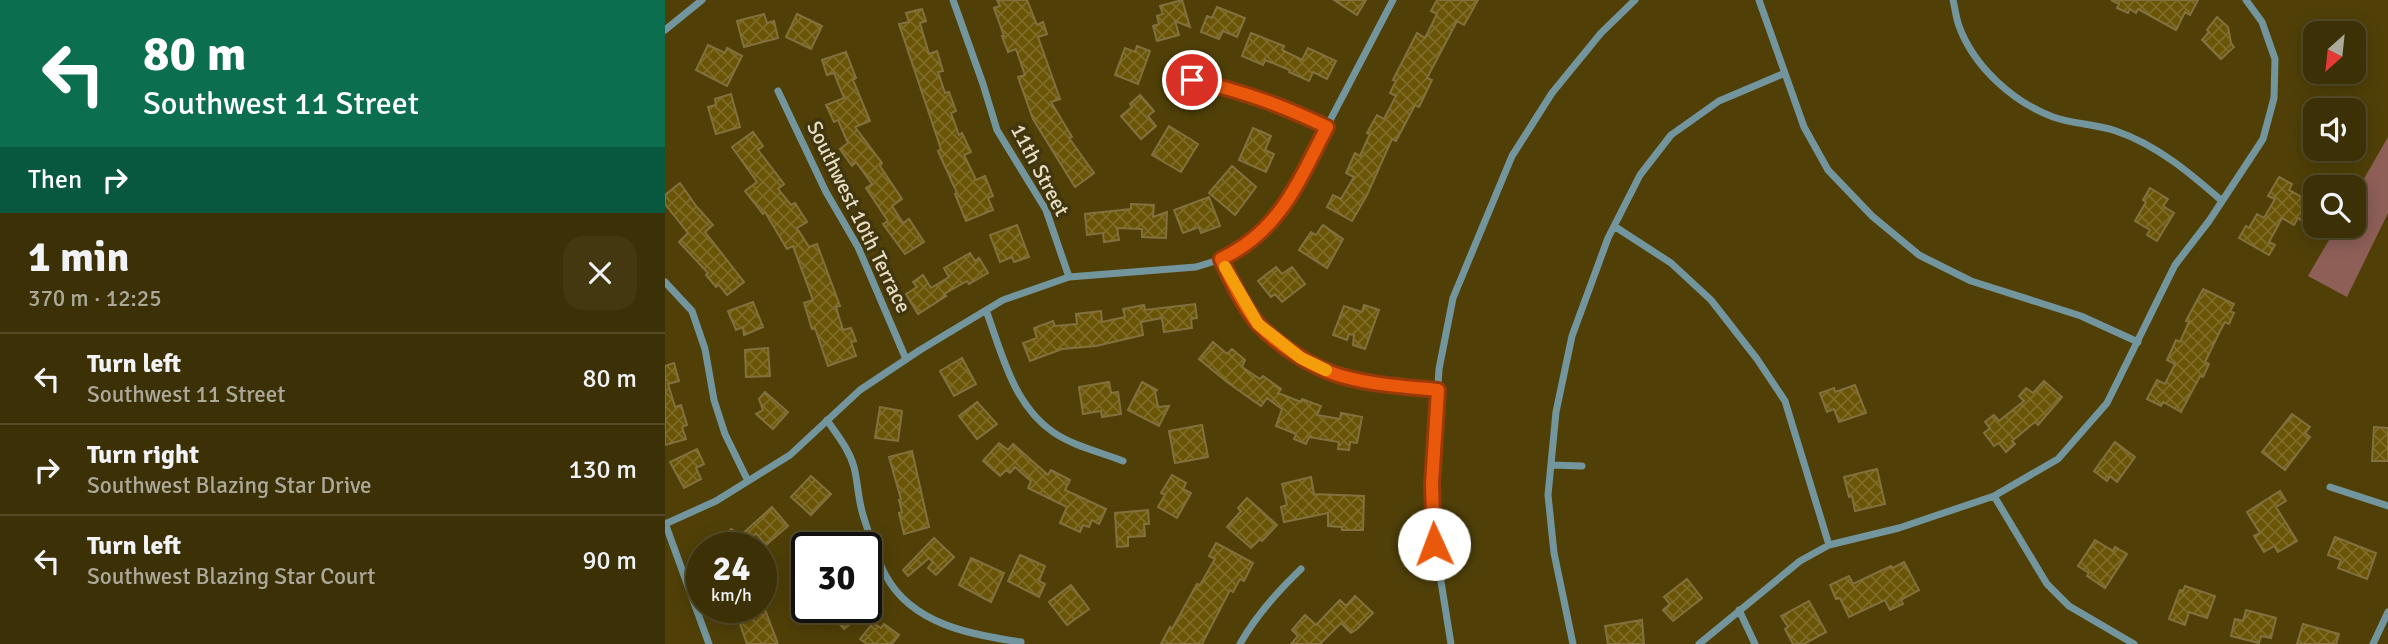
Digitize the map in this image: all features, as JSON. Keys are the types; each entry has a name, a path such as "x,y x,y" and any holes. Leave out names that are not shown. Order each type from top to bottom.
{"street":[{"path":"665,30 702,0"},
{"name":"11th Street","path":"953,0 997,130 1046,210 1069,277"},
{"path":"709,644 665,524 716,501 790,455 860,390 1003,300 1069,277 1196,267 1221,259 1251,242 1273,222 1290,197 1393,0"},
{"path":"1451,644 1434,544 1432,484 1439,369 1453,298 1512,156 1552,93 1601,33 1635,0"},
{"path":"1759,0 1804,127 1828,170 1872,216 1919,256 1971,281 2081,316 2138,342"},
{"path":"1953,0 1959,26 1983,67 2011,94 2053,117 2116,131 2160,153 2182,166 2223,201"},
{"path":"1699,644 1800,561 1829,545 1899,528 1994,496 2058,459 2107,403 2175,265 2223,201 2263,139 2274,98 2275,59 2262,22 2245,0"},
{"path":"1573,644 1554,553 1548,495 1556,412 1572,336 1614,226 1640,175 1671,135 1719,101 1785,73"},
{"path":"1192,80 1232,89 1280,105 1327,127"},
{"name":"Southwest 10th Terrace","path":"778,91 826,192 857,247 906,359"},
{"path":"1614,226 1671,262 1711,300 1785,401 1829,545"},
{"path":"1221,259 1258,324 1301,358 1339,376 1384,385 1438,390"},
{"path":"665,282 692,311 705,349 714,400 725,434 748,481"},
{"path":"986,310 1013,385 1030,412 1054,433 1123,461"},
{"path":"827,421 847,449 854,467 862,513 885,575 901,597 946,626 968,633 1021,642"},
{"path":"1551,465 1582,466"},
{"path":"2330,487 2388,506"},
{"path":"1994,496 2047,584 2069,606 2134,644"},
{"path":"1240,644 1251,624 1301,569"},
{"path":"1739,610 1755,644"},
{"path":"2374,644 2388,612"}],"shaded area":[{"path":"2388,137 2388,213 2347,297 2308,276 2330,238 2366,238 2366,175"}],"building":[{"path":"997,0 1027,0 1037,25 1043,22 1047,34 1038,37 1060,99 1051,102 1072,137 1069,138 1094,173 1075,187 1033,119 1018,77 1025,75 1016,49 1008,52 1002,36 994,8 1000,6"},
{"path":"1182,0 1190,27 1175,21 1179,35 1157,41 1153,26 1159,24 1157,16 1163,14 1160,6"},
{"path":"1334,0 1366,0 1357,15"},
{"path":"1437,0 1478,0 1464,25 1457,21 1427,78 1432,80 1419,107 1415,105 1396,141 1392,139 1352,221 1327,207 1333,195 1341,199 1354,177 1346,173 1355,153 1360,156 1370,134 1367,133 1377,115 1384,119 1396,96 1390,93 1396,81 1393,80 1417,33 1425,38 1437,14 1431,11"},
{"path":"2111,0 2198,0 2190,15 2185,12 2176,30 2138,9 2136,13 2130,9 2128,13 2117,8 2119,4"},
{"path":"1217,7 1245,18 1237,37 1223,31 1219,39 1201,32 1207,16 1212,18"},
{"path":"922,9 926,21 920,23 929,54 937,51 943,71 938,72 945,93 949,92 956,111 951,113 959,135 962,133 971,152 964,155 976,180 985,176 993,196 988,198 993,210 966,221 938,151 941,149 899,24 909,22 906,13"},
{"path":"764,14 767,23 774,21 778,38 744,47 737,21"},
{"path":"797,14 822,26 811,49 786,37"},
{"path":"2217,17 2228,27 2234,47 2221,59 2202,40"},
{"path":"1251,33 1284,46 1282,50 1302,60 1308,48 1336,61 1327,79 1313,72 1309,81 1265,60 1263,65 1242,56"},
{"path":"708,45 725,53 727,48 742,56 727,86 696,70"},
{"path":"1137,46 1150,51 1138,84 1115,75 1125,48 1135,52"},
{"path":"846,52 856,78 853,80 870,121 855,127 882,163 880,166 902,199 892,206 903,223 909,219 924,242 905,254 883,224 888,221 866,188 872,184 856,162 852,166 840,149 848,143 838,120 834,122 826,105 844,98 834,73 827,75 822,60"},
{"path":"731,94 740,127 716,134 708,107 716,105 715,99"},
{"path":"1140,95 1154,111 1148,116 1156,126 1141,139 1121,116 1132,107 1130,104"},
{"path":"1169,126 1198,144 1181,172 1152,155"},
{"path":"1253,128 1271,136 1265,150 1274,154 1266,172 1239,160"},
{"path":"753,132 763,146 758,150 784,184 778,189 791,205 795,203 807,222 797,228 809,247 817,244 840,306 836,307 843,330 851,328 856,341 851,342 856,356 828,366 804,303 813,300 793,246 787,249 765,212 763,214 745,191 757,182 732,147"},
{"path":"1232,166 1256,187 1235,215 1209,193"},
{"path":"2279,177 2292,184 2289,190 2303,198 2303,222 2298,218 2294,225 2282,218 2269,242 2275,245 2269,255 2239,238 2257,214 2264,218 2275,199 2268,196"},
{"path":"680,183 713,225 705,232 744,282 727,295 719,285 716,287 706,275 708,273 679,242 688,233 665,204 665,195"},
{"path":"2150,188 2168,199 2163,206 2174,213 2157,241 2147,235 2150,230 2135,221 2146,202 2143,200"},
{"path":"1209,197 1220,226 1201,233 1199,227 1183,233 1174,210"},
{"path":"1131,204 1154,205 1153,217 1167,212 1166,238 1142,237 1142,229 1117,228 1119,240 1104,242 1103,233 1087,235 1085,214 1131,209"},
{"path":"1017,225 1029,257 1014,262 1012,257 1000,262 990,235"},
{"path":"1323,225 1343,239 1327,268 1299,250 1311,232 1316,235"},
{"path":"970,253 975,261 979,258 988,273 944,294 946,296 918,314 906,294 917,287 913,282 923,275 931,288 949,277 944,268"},
{"path":"1276,267 1282,274 1292,267 1305,284 1282,302 1275,294 1271,297 1258,281"},
{"path":"2203,289 2234,304 2230,311 2234,313 2229,324 2225,322 2220,331 2205,362 2209,364 2203,377 2200,376 2181,412 2163,402 2161,406 2147,399 2157,380 2165,384 2175,364 2167,360 2176,340 2180,342 2189,322 2186,321"},
{"path":"753,302 763,327 744,335 743,327 736,330 728,311"},
{"path":"1195,304 1197,318 1191,319 1192,328 1164,332 1162,318 1141,322 1143,335 1096,346 1062,349 1030,361 1023,343 1037,338 1034,328 1053,321 1055,326 1077,324 1076,314 1101,311 1102,322 1125,317 1123,309 1144,305 1145,310"},
{"path":"1364,305 1379,310 1365,349 1353,345 1354,335 1349,334 1347,340 1333,335 1344,306 1362,312"},
{"path":"1213,342 1227,354 1232,349 1245,360 1242,367 1260,379 1263,376 1281,389 1278,393 1321,406 1317,415 1340,419 1341,413 1362,417 1357,443 1350,442 1349,450 1338,449 1339,442 1309,437 1306,444 1294,439 1296,434 1276,426 1282,409 1267,398 1261,406 1199,359"},
{"path":"768,348 770,376 746,377 745,350"},
{"path":"962,358 976,384 954,396 940,371"},
{"path":"674,363 679,381 668,384 675,407 681,405 687,425 682,427 686,439 665,445 665,366"},
{"path":"2044,381 2062,397 2038,425 2035,422 2012,441 2015,444 2006,452 1999,443 1994,446 1984,433 1990,428 1985,422 1994,415 1999,421 2024,401 2019,396 2026,388 2033,393"},
{"path":"1109,382 1111,393 1118,392 1121,414 1102,417 1101,411 1083,414 1079,387"},
{"path":"1142,382 1157,390 1155,392 1158,407 1169,406 1159,426 1128,410"},
{"path":"1855,385 1866,413 1839,422 1834,409 1827,412 1820,393 1834,388 1835,392"},
{"path":"765,392 788,412 773,429 756,414 763,410 759,399"},
{"path":"977,402 997,424 977,439 959,416"},
{"path":"880,407 902,411 898,441 875,438"},
{"path":"2292,414 2310,427 2305,433 2310,437 2285,470 2262,452"},
{"path":"1202,425 1208,457 1175,463 1169,431"},
{"path":"2374,427 2388,428 2388,461 2372,461"},
{"path":"2115,442 2135,457 2117,482 2110,476 2107,481 2094,471"},
{"path":"999,443 1008,450 1013,444 1048,475 1051,470 1070,480 1065,490 1106,509 1099,524 1092,520 1089,527 1083,525 1080,532 1060,523 1067,507 1028,488 1031,481 1015,467 1010,473 1006,470 1000,476 983,461"},
{"path":"697,449 704,464 696,468 701,479 684,488 670,462"},
{"path":"912,451 929,527 904,534 899,513 902,512 901,499 889,457"},
{"path":"1877,469 1885,504 1855,511 1844,477"},
{"path":"1172,475 1186,483 1183,489 1191,493 1177,518 1158,507 1165,495 1161,493"},
{"path":"811,476 831,494 811,515 791,497"},
{"path":"1311,477 1314,494 1364,496 1363,530 1342,530 1342,527 1328,526 1328,513 1284,522 1281,507 1287,505 1282,484"},
{"path":"2280,491 2286,501 2276,507 2297,541 2278,552 2274,546 2264,552 2254,536 2260,533 2247,512"},
{"path":"1247,498 1277,525 1251,548 1227,527 1241,511 1238,508"},
{"path":"772,507 788,526 777,536 777,532 744,532"},
{"path":"1148,510 1149,524 1144,524 1145,536 1128,537 1128,546 1117,547 1115,513"},
{"path":"2335,537 2376,553 2367,579 2338,568 2341,560 2328,555"},
{"path":"934,538 954,557 936,575 928,568 933,562 929,558 908,576 903,570"},
{"path":"2095,540 2113,551 2115,547 2127,554 2105,588 2078,566"},
{"path":"1216,543 1253,563 1244,581 1240,579 1233,592 1230,590 1202,644 1161,644 1215,559 1209,556"},
{"path":"1020,555 1045,566 1039,581 1045,584 1039,597 1008,581"},
{"path":"971,558 1004,573 991,602 959,585"},
{"path":"1904,562 1919,590 1901,600 1903,604 1890,610 1885,600 1849,617 1830,585 1849,576 1853,584"},
{"path":"1687,579 1702,598 1673,621 1663,610 1670,604 1664,597"},
{"path":"1071,585 1089,609 1067,625 1049,602"},
{"path":"2185,586 2215,596 2207,618 2189,612 2185,625 2169,619 2180,590 2183,591"},
{"path":"1355,596 1373,613 1357,629 1351,633 1341,623 1320,644 1291,644 1298,636 1292,630 1305,615 1316,625 1340,600 1346,606"},
{"path":"1809,601 1826,632 1804,644 1793,644 1785,629 1788,627 1781,616"},
{"path":"2246,610 2276,618 2271,638 2261,636 2259,643 2231,636 2235,619 2243,621"},
{"path":"1642,620 1644,644 1608,644 1605,626"},
{"path":"740,623 770,623 778,644 747,644"},
{"path":"839,623 851,623 844,629"},
{"path":"873,623 881,628 884,624 899,635 892,644 867,644 860,639"},
{"path":"2303,624 2339,634 2336,644 2297,644"}],"slow traffic":[{"path":"1225,267 1258,324 1301,358 1326,370"}],"route":[{"path":"1192,80 1232,89 1280,105 1327,127 1290,197 1273,222 1251,242 1221,259 1258,324 1301,358 1339,376 1384,385 1438,390 1432,484 1434,544"}]}
